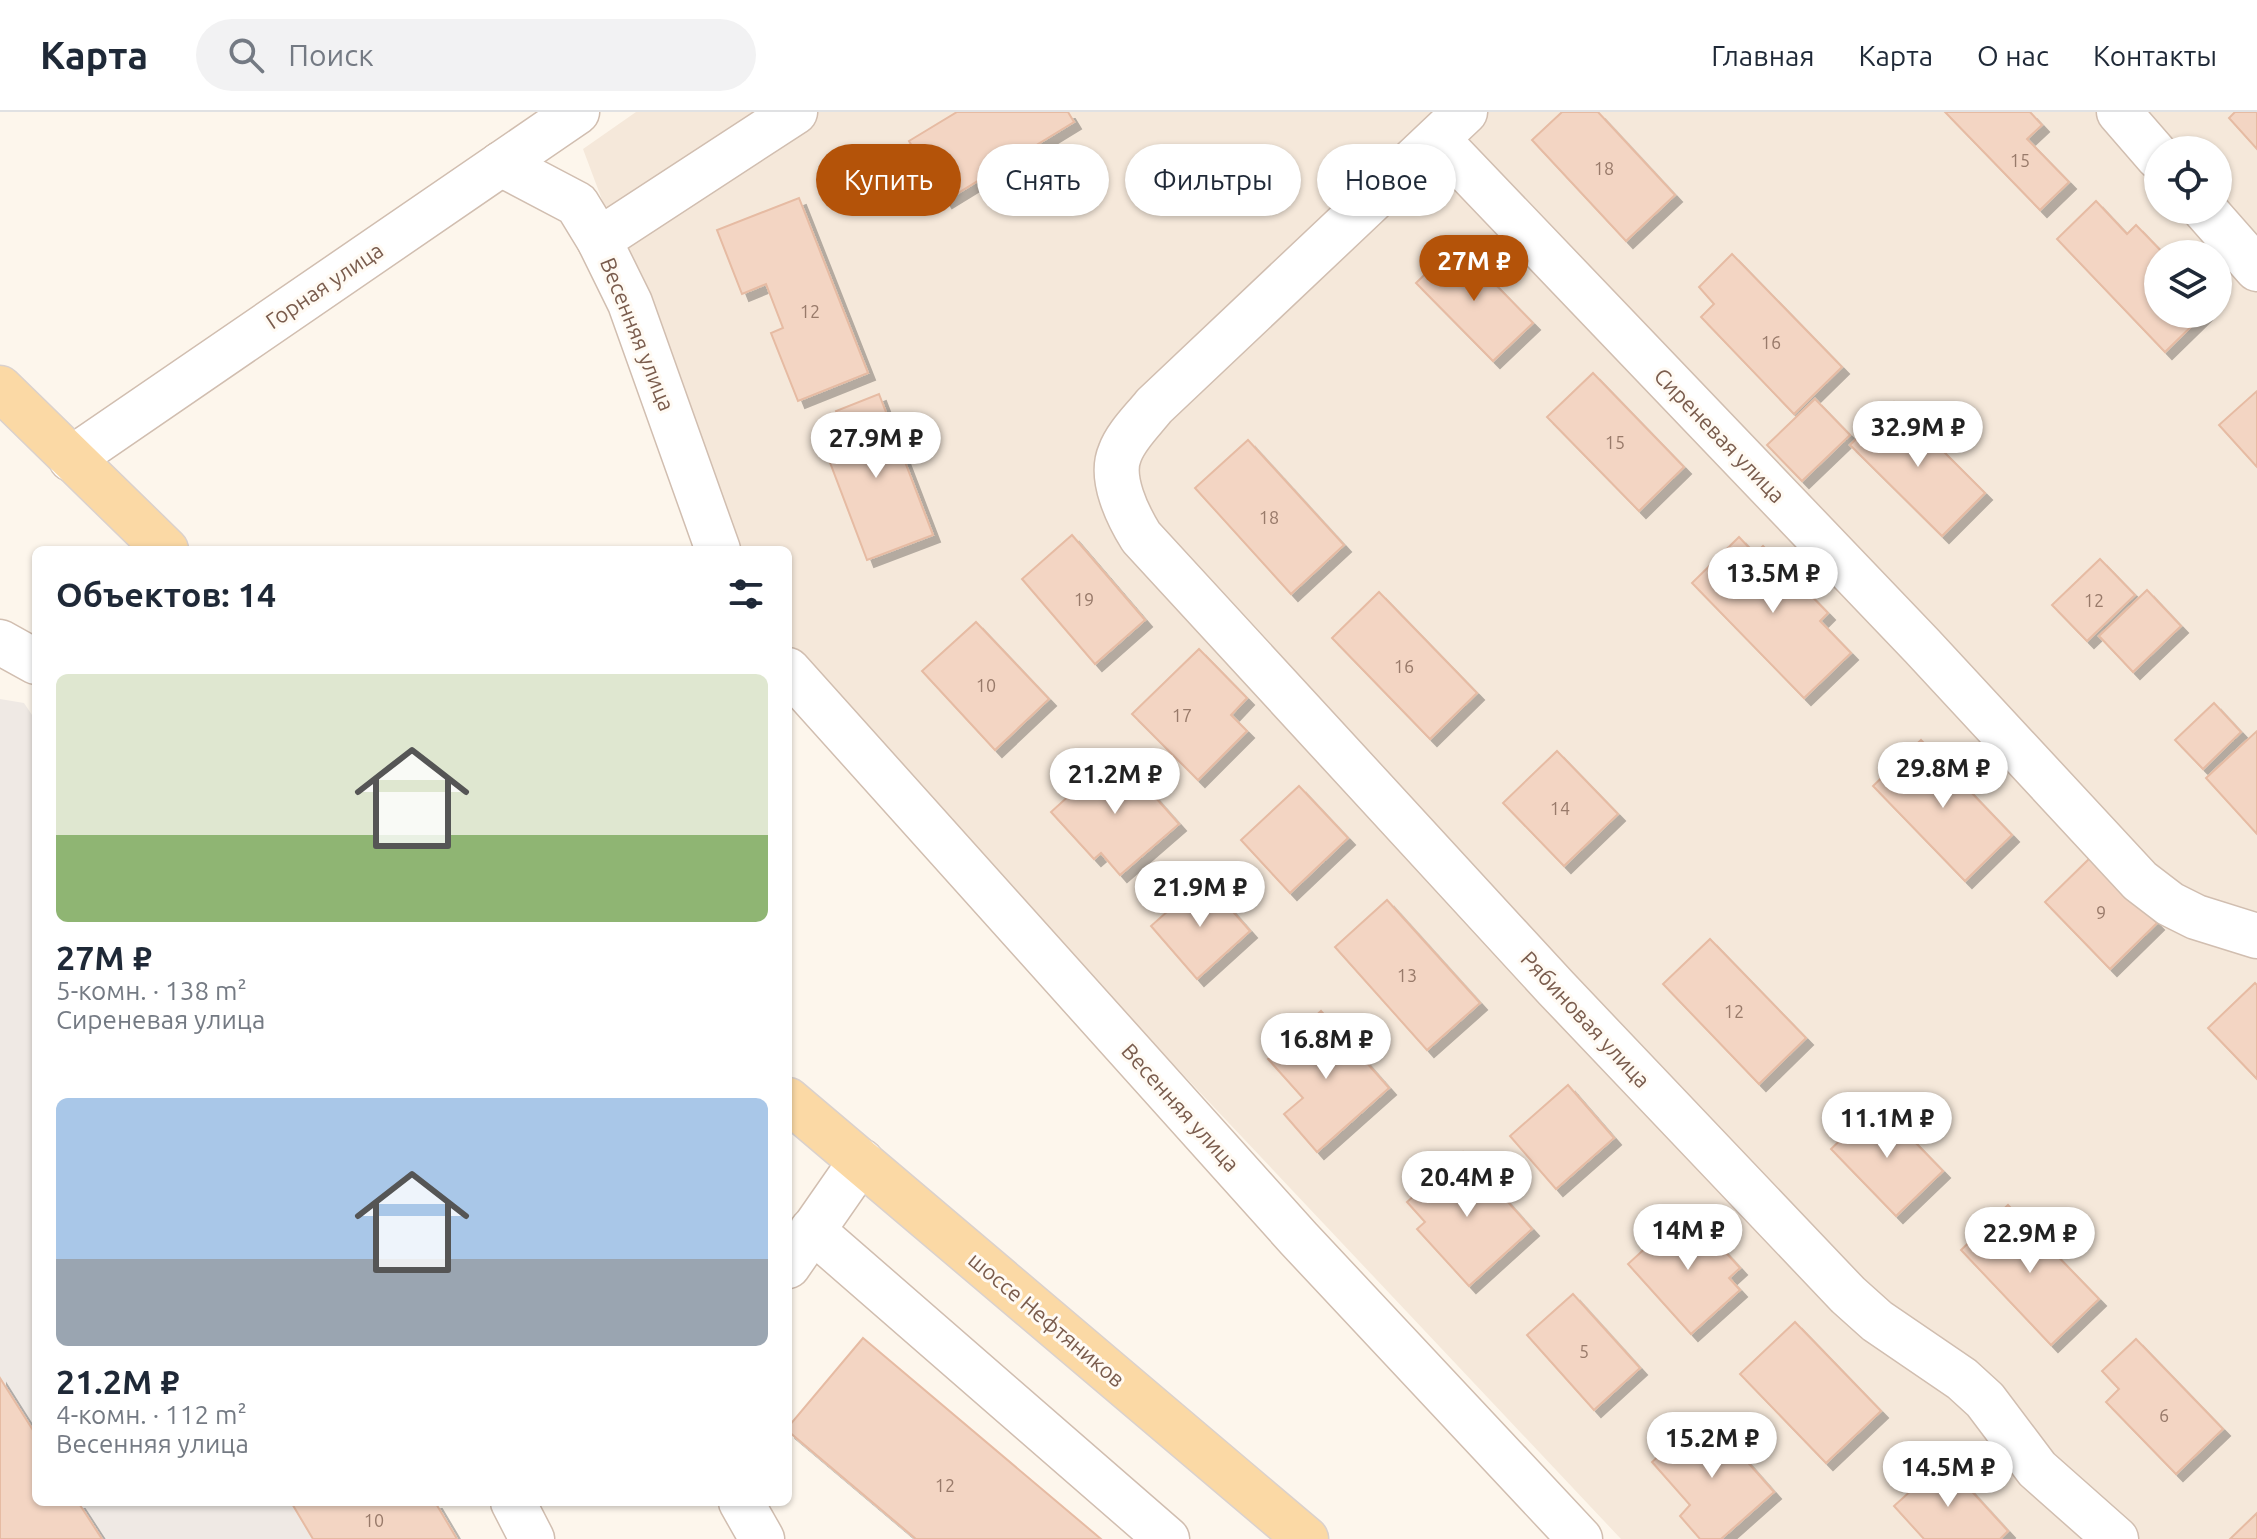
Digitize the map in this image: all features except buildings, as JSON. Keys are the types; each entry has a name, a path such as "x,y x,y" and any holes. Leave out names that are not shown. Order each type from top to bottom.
{"main road":[{"path":"0,388 162,546"},
{"name":"шоссе Нефтяников","path":"792,1103 1306,1539"}],"street":[{"name":"Горная улица","path":"71,459 577,112"},
{"path":"599,240 795,112"},
{"path":"2119,112 2144,141"},
{"name":"Рябиновая улица","path":"1452,126 1154,406 1119,454 1118,485 1126,514 1141,537 1556,988 1848,1295 1877,1321 1962,1379 1985,1400 2037,1469 2116,1539"},
{"name":"Сиреневая улица","path":"1452,126 1922,646 2140,881 2170,904 2196,917 2257,936"},
{"name":"Весенняя улица","path":"501,164 577,204 599,240 630,303 717,546"},
{"path":"2217,224 2257,269"},
{"path":"0,642 32,660"},
{"name":"Весенняя улица","path":"792,674 1299,1239 1580,1539"},
{"path":"792,1260 861,1161"},
{"path":"812,1230 1167,1539"},
{"path":"515,1506 532,1539"},
{"path":"743,1506 762,1539"}],"shaded area":[{"path":"636,112 2257,112 2257,1539 1621,1539 799,667 792,656 792,546 732,546 583,149"},
{"path":"0,699 24,703 32,715 32,1506 429,1506 450,1539 0,1539"}]}
